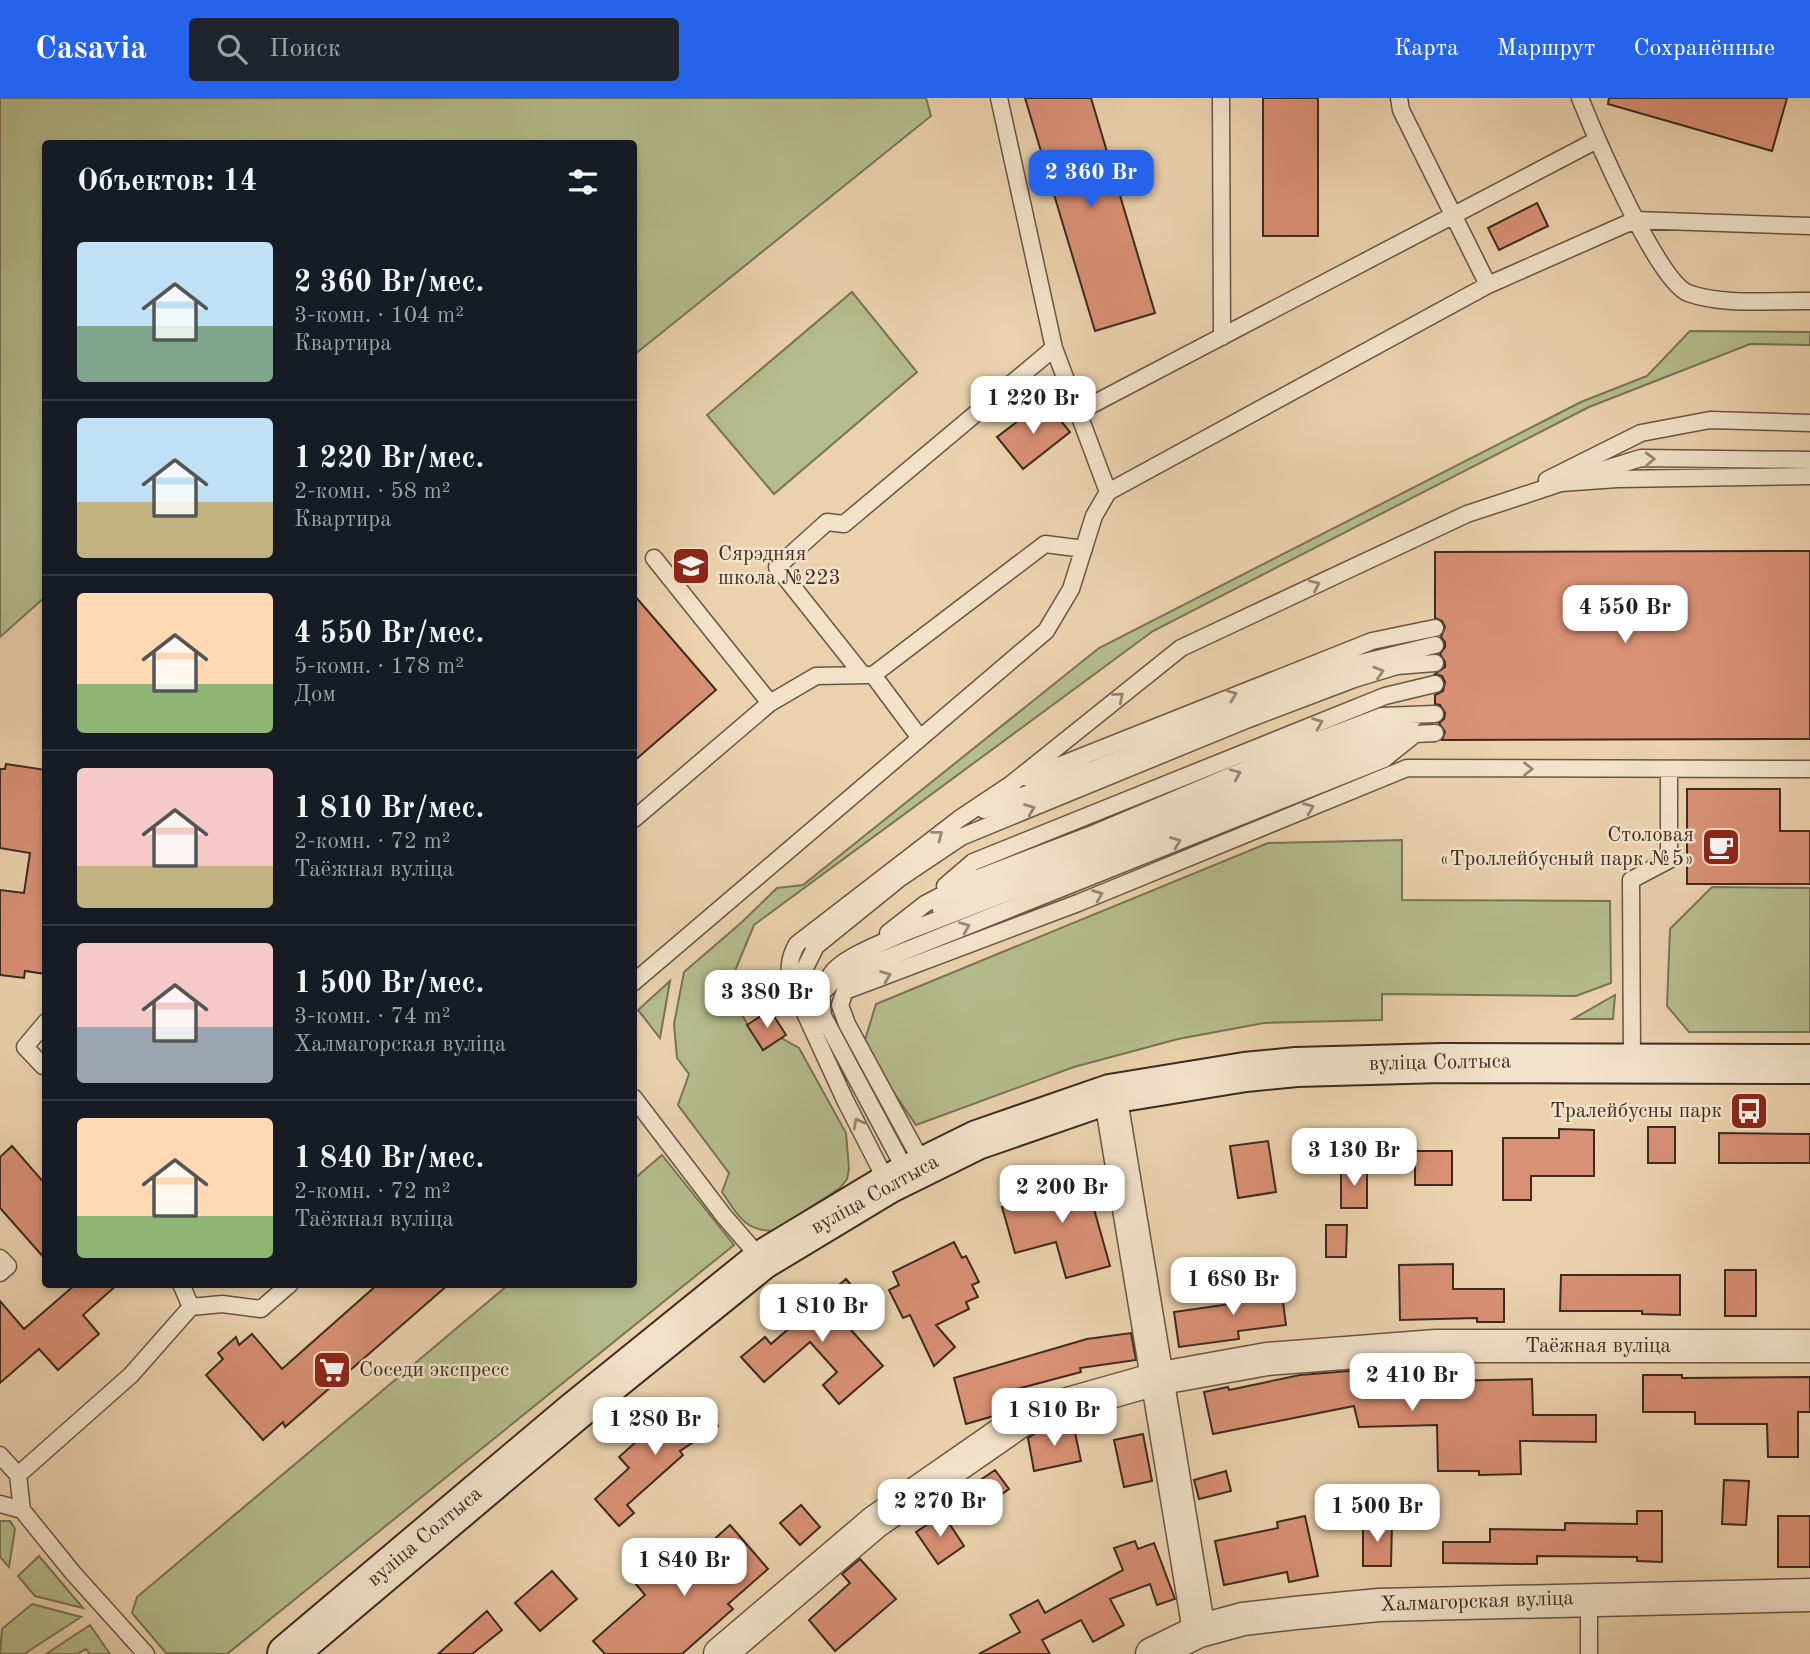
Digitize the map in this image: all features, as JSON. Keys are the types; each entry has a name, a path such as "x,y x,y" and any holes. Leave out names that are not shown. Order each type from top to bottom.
{"main road":[{"name":"вуліца Солтыса","path":"286,1654 563,1420 762,1260 907,1175 977,1140 1110,1094 1245,1072 1296,1067 1375,1063 1810,1064"}],"street":[{"path":"1110,1094 1199,1631"},
{"name":"Таёжная вуліца","path":"720,1654 875,1522 1028,1415 1156,1379 1267,1359 1436,1346 1810,1346"},
{"name":"Халмагорская вуліца","path":"1152,1654 1199,1631 1243,1619 1379,1605 1810,1595"}],"lane":[{"path":"999,98 1054,348 1108,492"},
{"path":"1221,98 1222,337"},
{"path":"1399,98 1401,110 1488,285"},
{"path":"1580,98 1635,220 1666,272 1685,292 1714,300 1810,301"},
{"path":"1078,412 1597,140"},
{"path":"637,979 1046,631 1071,589 1094,516 1108,492 1488,285 1635,220 1810,226"},
{"path":"920,738 777,567 827,523 844,524 1054,348"},
{"path":"1504,502 1641,433 1710,420 1810,423"},
{"path":"907,1175 845,1100 792,985 790,957 797,944 959,819 1010,785 1181,648 1466,514 1641,458 1810,460"},
{"path":"1561,483 1617,479 1810,476"},
{"path":"637,816 770,703 816,677 867,675 1045,544 1084,550"},
{"path":"654,558 770,703"},
{"path":"959,819 1097,768 1356,664 1435,636 1372,641 1010,785"},
{"path":"799,1000 804,970 816,946 900,878 961,837 1246,720 1354,679 1396,666 1435,663"},
{"path":"867,950 973,862 1385,696 1435,684"},
{"path":"906,932 962,897 1430,714 1382,716 1357,725 1090,835 965,883 925,904"},
{"path":"907,1175 823,1016 821,994 833,970 906,932 1415,734 1435,733"},
{"path":"821,994 835,979 1384,759 1415,734"},
{"path":"907,1175 840,1004 845,992 1078,903 1407,768 1810,769"},
{"path":"1632,1062 1632,880 1669,860 1669,770"},
{"path":"42,1027 25,1047 42,1063"},
{"path":"637,1102 724,1216 762,1260"},
{"path":"0,1258 8,1266 0,1273"},
{"path":"183,1288 191,1307"},
{"path":"18,1475 131,1375 191,1307 222,1304 261,1309 285,1288"},
{"path":"0,1455 18,1475 22,1510 73,1573 146,1654"},
{"path":"0,1504 22,1510"},
{"path":"1588,1654 1589,1599"}],"green space":[{"path":"0,98 926,98 931,116 637,353 637,140 42,140 42,600 0,637"},
{"path":"852,292 917,372 774,494 707,415"},
{"path":"1690,331 1810,332 1810,345 1750,344 1589,407 1153,631 754,925 727,990 763,1050 781,1038 799,1048 846,1133 849,1169 847,1179 840,1188 774,1231 755,1228 742,1220 722,1192 729,1173 678,1105 689,1074 677,1058 674,1024 684,972 777,888 803,885 1099,648 1581,402 1647,376"},
{"path":"1402,840 1402,900 1610,901 1611,983 1576,996 1382,994 1382,1020 1264,1023 1178,1039 1074,1067 916,1125 879,1071 864,1043 876,1004 1268,843"},
{"path":"1712,887 1810,888 1810,1032 1689,1032 1667,1006 1670,929"},
{"path":"670,981 660,1038 638,1010"},
{"path":"1615,995 1613,1019 1573,1019"},
{"path":"662,1155 734,1245 227,1654 166,1653 132,1613 137,1597 504,1288 637,1288 637,1176"},
{"path":"0,1521 10,1521 15,1529 9,1567 0,1557"},
{"path":"39,1556 83,1608 35,1596 18,1576"},
{"path":"32,1604 81,1617 24,1654 0,1654 2,1629"},
{"path":"90,1625 110,1654 90,1654 86,1649 77,1654 46,1654"}],"building":[{"path":"1025,98 1091,98 1155,313 1095,331"},
{"path":"1263,98 1318,98 1318,236 1263,236"},
{"path":"1609,98 1787,98 1772,151 1608,104"},
{"path":"1537,203 1548,226 1499,250 1488,228"},
{"path":"1047,404 1070,432 1023,469 997,437"},
{"path":"1810,551 1810,739 1442,740 1445,732 1439,723 1444,719 1445,713 1440,705 1435,704 1435,695 1443,691 1445,682 1442,676 1435,674 1445,667 1440,654 1445,647 1441,637 1445,627 1442,621 1435,618 1435,552"},
{"path":"637,598 716,690 637,758"},
{"path":"6,764 42,769 42,973 25,971 24,978 0,975 0,890 24,893 30,853 0,848 0,769 5,769"},
{"path":"1687,789 1780,789 1780,831 1810,831 1810,884 1687,884"},
{"path":"770,1010 786,1035 763,1050 747,1025"},
{"path":"1648,1127 1675,1127 1675,1163 1648,1163"},
{"path":"1559,1129 1594,1130 1594,1176 1531,1176 1531,1200 1503,1200 1503,1138 1559,1138"},
{"path":"1719,1133 1810,1134 1810,1163 1719,1163"},
{"path":"1268,1141 1276,1192 1238,1198 1230,1146"},
{"path":"12,1146 42,1180 42,1255 0,1208 0,1157"},
{"path":"1415,1151 1452,1151 1452,1185 1415,1185"},
{"path":"1341,1167 1367,1167 1367,1208 1341,1208"},
{"path":"1088,1168 1099,1207 1094,1209 1110,1266 1066,1278 1056,1242 1015,1253 1002,1207 1066,1190 1062,1175"},
{"path":"1326,1225 1347,1225 1346,1257 1326,1257"},
{"path":"954,1242 962,1258 966,1256 979,1282 972,1285 978,1297 966,1302 969,1309 936,1325 955,1347 934,1366 910,1315 903,1318 889,1290 899,1285 893,1272"},
{"path":"1453,1264 1453,1289 1504,1289 1504,1322 1477,1322 1477,1318 1400,1320 1399,1265"},
{"path":"1725,1270 1756,1270 1756,1316 1725,1316"},
{"path":"1561,1275 1680,1275 1680,1315 1642,1314 1642,1311 1560,1311"},
{"path":"846,1279 866,1303 844,1322 883,1366 839,1404 823,1385 837,1372 810,1342 764,1382 741,1357 765,1337 771,1344"},
{"path":"1280,1279 1286,1325 1238,1331 1239,1339 1179,1347 1174,1312 1251,1301 1249,1283"},
{"path":"71,1288 113,1288 83,1315 99,1334 58,1370 39,1349 0,1383 0,1301 24,1329"},
{"path":"373,1288 444,1288 285,1427 283,1422 263,1440 206,1375 223,1359 218,1353 236,1337 239,1345 252,1334 282,1369"},
{"path":"1131,1333 1136,1360 1080,1368 1081,1372 1017,1389 1020,1399 997,1415 966,1424 954,1378 1087,1339"},
{"path":"1374,1369 1375,1377 1440,1375 1441,1381 1532,1379 1533,1415 1596,1415 1596,1442 1520,1441 1521,1474 1479,1475 1479,1471 1438,1471 1437,1425 1359,1427 1354,1406 1213,1434 1204,1392 1228,1387 1229,1390 1300,1375"},
{"path":"1643,1375 1682,1375 1682,1378 1810,1377 1810,1412 1798,1412 1798,1457 1768,1457 1767,1424 1695,1424 1695,1412 1643,1412"},
{"path":"699,1398 718,1426 680,1451 683,1455 627,1505 634,1513 619,1526 595,1499 629,1468 619,1457 656,1424"},
{"path":"1073,1423 1081,1461 1034,1471 1028,1438 1037,1432"},
{"path":"1143,1434 1152,1481 1124,1487 1114,1440"},
{"path":"995,1470 1009,1489 984,1507 970,1487"},
{"path":"1226,1471 1231,1491 1199,1499 1194,1480"},
{"path":"1724,1480 1749,1481 1746,1525 1722,1524"},
{"path":"801,1505 820,1527 800,1545 780,1523"},
{"path":"1637,1511 1662,1511 1662,1562 1637,1561 1637,1557 1537,1556 1537,1564 1443,1563 1443,1542 1490,1542 1490,1529 1565,1530 1565,1523 1637,1524"},
{"path":"943,1514 964,1546 938,1564 916,1532"},
{"path":"1305,1516 1318,1576 1289,1582 1287,1572 1224,1585 1215,1541 1278,1528 1277,1522"},
{"path":"1778,1516 1810,1516 1810,1567 1778,1567"},
{"path":"1363,1522 1392,1522 1391,1566 1363,1566"},
{"path":"730,1525 768,1569 728,1604 733,1609 682,1654 605,1654 593,1641 645,1595 635,1583 678,1546 690,1561"},
{"path":"1135,1541 1138,1549 1154,1543 1175,1599 1157,1605 1150,1584 1110,1599 1124,1625 1093,1642 1081,1620 1042,1640 1050,1654 979,1654 1020,1632 1010,1615 1038,1600 1045,1613 1123,1570 1114,1548"},
{"path":"860,1559 896,1599 835,1651 809,1620 850,1583 842,1574"},
{"path":"552,1571 577,1599 540,1631 515,1603"},
{"path":"487,1611 502,1630 472,1654 438,1654"}],"place":[{"name":"Сярэдняя школа №223","path":"691,566"},
{"name":"Столовая «Троллейбусный парк №5»","path":"1721,847"},
{"name":"Тралейбусны парк","path":"1749,1111"},
{"name":"Соседи экспресс","path":"332,1370"}]}
